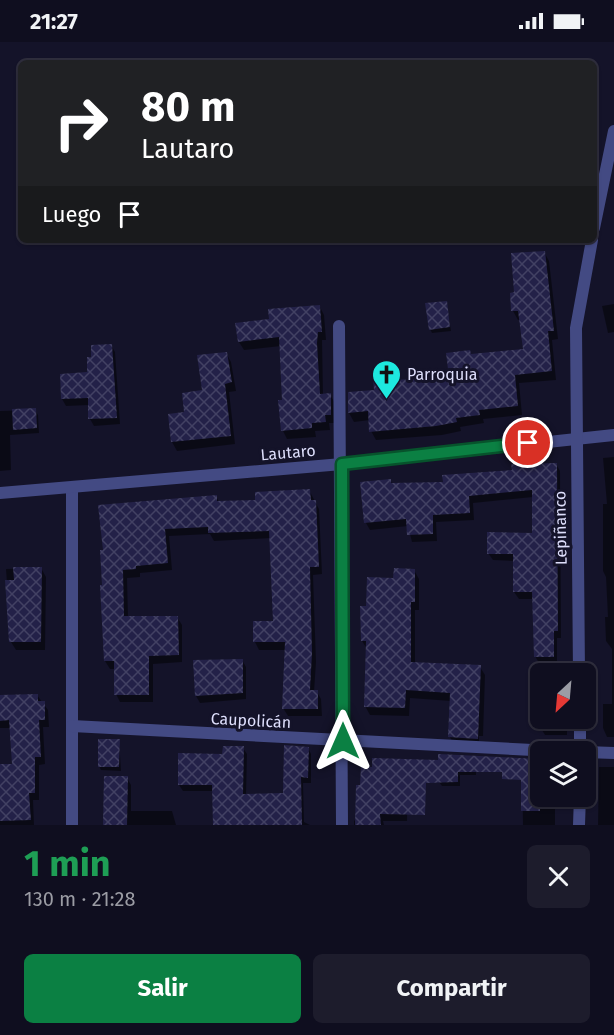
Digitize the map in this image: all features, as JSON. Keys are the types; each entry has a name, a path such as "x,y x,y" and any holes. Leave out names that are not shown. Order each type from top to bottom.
{"street":[{"path":"597,213 614,131"},
{"name":"Lepiñanco","path":"579,663 575,438 576,328 590,243"},
{"path":"339,326 342,464 342,825"},
{"name":"Lautaro","path":"0,493 72,489 342,464 614,435"},
{"path":"72,489 72,825"},
{"name":"Caupolicán","path":"72,726 530,750"},
{"path":"596,752 614,753"},
{"path":"579,825 580,807"}],"building":[{"path":"545,251 554,331 548,331 552,371 515,375 518,406 479,410 480,415 456,418 457,422 436,426 369,432 368,411 348,413 348,392 374,390 373,378 393,376 394,380 449,377 446,353 470,350 471,354 523,349 518,311 511,311 510,293 514,292 511,253"},
{"path":"447,301 450,327 429,330 425,303"},
{"path":"320,305 322,332 318,332 317,343 320,394 331,393 331,415 325,415 326,422 312,423 312,428 281,431 278,400 282,400 279,337 238,342 235,323 269,319 268,309"},
{"path":"112,344 117,418 88,419 88,398 61,399 60,374 87,372 87,357 91,357 91,345"},
{"path":"227,352 232,382 225,384 231,436 171,442 168,414 184,412 182,393 202,390 197,355"},
{"path":"36,408 37,428 13,430 12,409"},
{"path":"557,463 558,631 554,631 554,657 534,657 532,592 513,592 513,554 487,554 487,532 532,533 532,490 469,496 470,513 433,515 433,534 407,535 406,519 364,523 360,482 391,479 391,483 443,482 442,475 512,470 511,464"},
{"path":"310,489 311,500 316,500 319,567 310,567 312,653 310,690 318,690 318,709 282,709 285,642 253,642 253,621 273,621 269,531 208,533 208,527 165,529 168,563 136,566 136,569 123,570 124,616 178,616 179,655 149,656 149,695 114,695 114,661 104,661 100,585 102,585 100,550 103,550 98,505 217,495 217,501 255,500 255,492"},
{"path":"13,567 42,567 41,642 9,642 5,580 14,580"},
{"path":"394,568 415,569 415,602 411,602 411,662 481,665 478,739 448,737 450,693 406,690 405,708 364,707 366,641 361,641 360,606 366,606 367,577 393,578"},
{"path":"243,659 243,693 195,696 193,660"},
{"path":"38,694 38,701 45,701 45,720 39,720 41,757 35,757 35,793 29,793 31,820 0,821 0,764 12,764 9,720 0,721 0,695"},
{"path":"98,739 120,739 119,767 98,767"},
{"path":"284,745 309,747 308,778 301,777 302,825 213,825 212,785 178,785 178,753 222,754 223,746 244,746 243,794 283,793"},
{"path":"438,754 530,759 530,807 540,807 540,811 521,811 521,780 502,779 502,772 458,772 458,782 426,783 425,815 380,814 381,825 355,825 356,785 360,785 361,767 372,767 372,758 438,760"},
{"path":"104,776 128,776 127,825 103,825"}],"place":[{"name":"Parroquia","path":"386,400"}],"route":[{"path":"343,741 342,464 528,443"}]}
